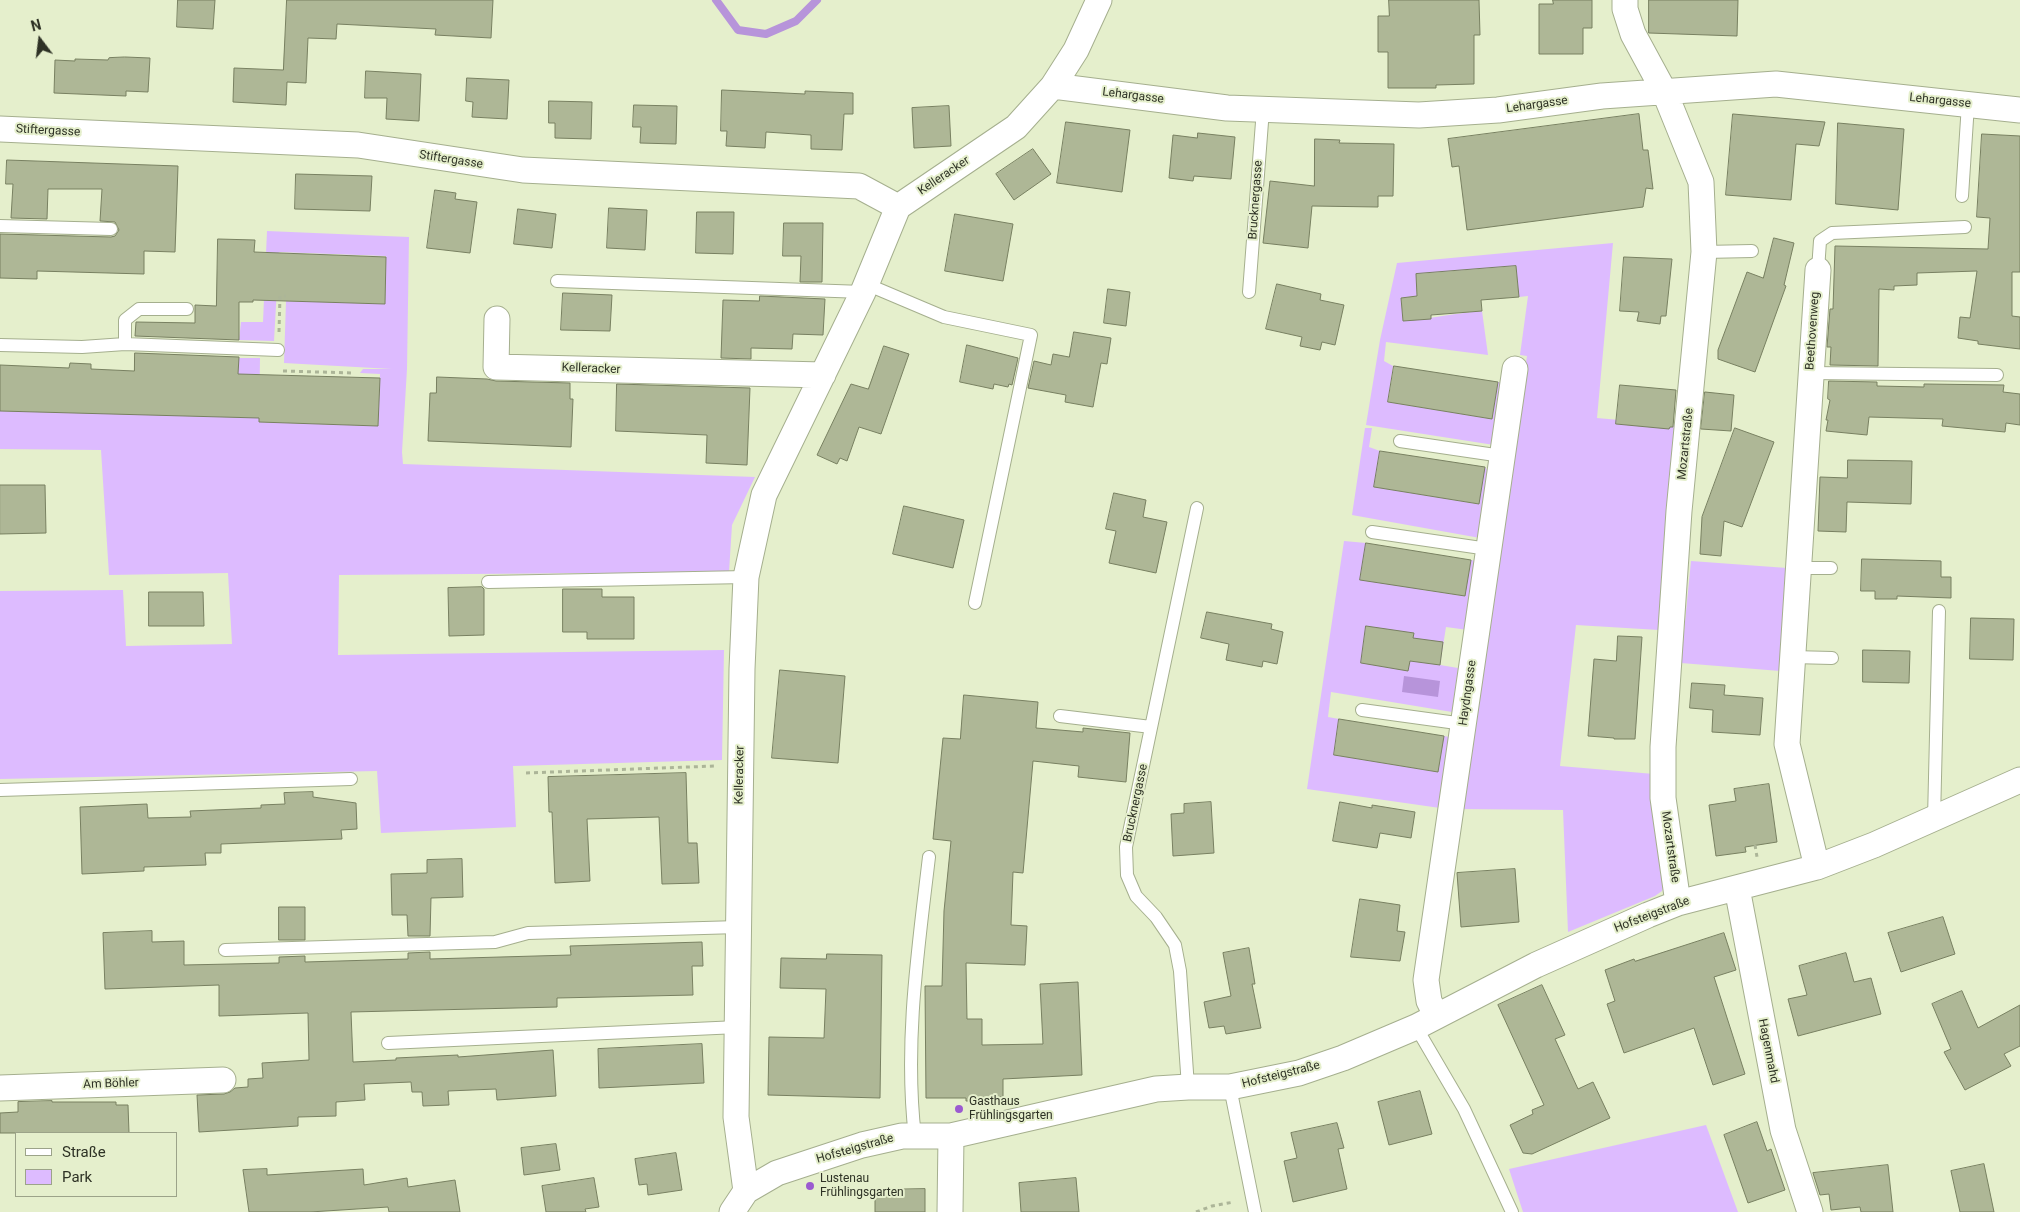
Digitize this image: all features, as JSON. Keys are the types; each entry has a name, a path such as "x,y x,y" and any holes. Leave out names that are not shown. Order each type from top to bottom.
{"street":[{"name":"Kelleracker","path":"746,1191 736,1117 742,669 746,576 764,495 864,288 898,207 1016,127 1053,86 1076,50 1099,0"},
{"name":"Mozartstraße","path":"1624,0 1632,34 1665,93 1702,182 1704,252 1679,511 1663,747 1663,798 1678,903"},
{"name":"Lehargasse","path":"1053,86 1227,108 1418,115 1498,110 1602,96 1776,84 2020,110"},
{"name":"Stiftergasse","path":"0,129 358,145 523,170 859,186 898,207"},
{"name":"Beethovenweg","path":"1798,568 1818,270"},
{"name":"Kelleracker","path":"498,319 496,367 823,375"},
{"name":"Haydngasse","path":"1426,1021 1429,1001 1426,980 1515,369"},
{"path":"1798,568 1787,744 1817,867"},
{"name":"Hofsteigstraße","path":"732,1212 746,1191 777,1173 862,1144 902,1136 951,1136 1156,1089 1230,1087 1299,1073 1343,1058 1426,1021 1536,965 1678,903 1817,867 1934,819 2020,780"},
{"name":"Hagenmahd","path":"1737,888 1783,1130 1810,1212"},
{"name":"Am Böhler","path":"0,1088 223,1080"},
{"path":"950,1212 951,1136"}],"lane":[{"path":"1962,196 1968,104"},
{"name":"Brucknergasse","path":"1249,292 1264,109"},
{"path":"0,226 110,228"},
{"name":"Beethovenweg","path":"1818,270 1820,240 1832,233 1966,227"},
{"path":"1704,252 1752,251"},
{"path":"557,281 864,288 944,318 1031,335 975,603"},
{"path":"125,344 125,320 139,309 187,309"},
{"path":"0,346 82,347 125,344 273,350"},
{"path":"1810,373 1997,375"},
{"path":"1400,441 1502,456"},
{"name":"Brucknergasse","path":"1188,1087 1180,971 1175,945 1156,917 1136,896 1127,875 1126,847 1197,508"},
{"path":"1372,532 1488,550"},
{"path":"1798,568 1832,568"},
{"path":"488,582 746,576"},
{"path":"1934,819 1939,611"},
{"path":"1792,657 1832,658"},
{"path":"1362,710 1464,724"},
{"path":"1060,716 1151,727"},
{"path":"0,790 351,779"},
{"path":"914,1137 911,1111 913,993 929,857"},
{"path":"225,950 495,942 528,933 739,927"},
{"path":"1426,1021 1512,1212"},
{"path":"388,1043 738,1027"},
{"path":"1230,1087 1255,1212"}],"path":[{"path":"286,296 280,296 269,370 355,373"},
{"path":"526,773 741,765"},
{"path":"1196,1212 1212,1206 1253,1198"}],"green space":[{"path":"267,231 409,237 403,464 755,477 732,525 729,572 339,575 338,655 724,650 722,760 513,766 516,827 381,833 377,771 0,779 0,591 123,590 126,646 232,644 228,573 109,575 101,450 0,449 0,411 89,413 91,369 113,413 235,368 239,358 260,358 259,422 378,426 380,374 360,373 363,369 392,369 284,363 286,301 385,304 386,256 279,252 274,341 239,340 241,322 263,322"},
{"path":"1613,243 1597,418 1675,425 1659,630 1576,625 1560,766 1654,774 1665,882 1662,891 1655,896 1568,932 1563,810 1458,809 1527,356 1520,355 1528,296 1519,297 1516,266 1416,274 1417,296 1401,298 1403,321 1482,311 1488,355 1386,342 1384,361 1393,366 1388,402 1492,419 1498,382 1503,383 1494,445 1366,425 1380,340 1397,263"},
{"path":"1365,428 1372,428 1369,447 1380,451 1375,487 1478,504 1485,467 1489,473 1480,538 1352,515"},
{"path":"1344,541 1366,543 1423,590 1465,596 1471,560 1476,561 1468,630 1446,627 1440,665 1458,668 1452,712 1331,692 1328,717 1339,719 1334,755 1438,772 1444,736 1449,737 1440,808 1307,789"},
{"path":"1691,561 1787,568 1780,671 1681,663"},
{"path":"1706,1125 1738,1212 1523,1212 1509,1169"}],"shaded area":[{"path":"1404,676 1440,681 1438,697 1402,692"}],"building":[{"path":"178,0 215,0 213,29 177,27"},
{"path":"287,0 493,0 491,38 435,35 436,29 337,24 336,39 308,38 306,83 287,82 286,105 233,102 234,68 283,70"},
{"path":"1389,0 1479,0 1480,35 1474,35 1474,84 1436,85 1436,88 1388,88 1388,52 1378,52 1378,16 1389,16"},
{"path":"1553,0 1592,0 1592,28 1583,28 1583,54 1539,54 1539,4 1553,4"},
{"path":"1649,0 1738,0 1737,36 1649,33"},
{"path":"109,58 150,58 148,92 126,91 126,96 54,93 55,60 108,60"},
{"path":"366,71 421,74 419,121 386,119 387,98 365,98"},
{"path":"467,78 509,80 507,119 472,117 473,102 466,101"},
{"path":"722,90 805,94 805,91 853,93 853,114 844,114 842,150 811,149 811,135 766,132 765,148 726,146 727,131 721,131"},
{"path":"549,101 592,102 591,139 555,138 555,123 549,123"},
{"path":"634,105 677,106 676,144 640,143 641,127 633,127"},
{"path":"949,106 951,146 914,148 912,108"},
{"path":"1639,114 1643,150 1648,150 1653,189 1646,188 1643,207 1467,230 1459,166 1452,167 1448,139"},
{"path":"1733,114 1825,122 1819,146 1796,144 1791,200 1726,195"},
{"path":"1066,122 1130,130 1122,192 1057,183"},
{"path":"1838,123 1904,129 1898,210 1836,204"},
{"path":"1198,133 1235,137 1231,179 1194,176 1193,181 1169,178 1173,135 1197,138"},
{"path":"1982,134 2020,136 2020,272 2012,272 2012,316 2020,317 2020,349 1978,344 1978,341 1958,338 1960,317 1970,318 1977,271 1917,273 1917,285 1894,286 1894,290 1879,289 1878,366 1830,365 1831,347 1827,347 1830,309 1833,309 1835,246 1988,249 1990,218 1977,217"},
{"path":"1315,139 1340,140 1339,143 1394,144 1393,196 1378,196 1378,207 1312,206 1308,248 1263,243 1270,181 1314,186"},
{"path":"1033,149 1051,174 1014,200 996,174"},
{"path":"7,160 178,166 175,252 144,251 144,274 37,271 37,279 0,278 0,234 111,237 115,236 119,230 115,222 100,221 102,189 48,189 47,219 11,218 13,184 6,184"},
{"path":"296,174 372,176 370,211 295,209"},
{"path":"435,190 456,193 455,199 477,202 470,253 427,248"},
{"path":"609,208 647,210 645,250 607,248"},
{"path":"518,209 556,214 552,248 514,244"},
{"path":"697,212 734,212 733,254 696,253"},
{"path":"955,214 1013,224 1003,281 945,271"},
{"path":"784,223 823,223 822,282 800,282 801,256 783,256"},
{"path":"1774,238 1794,243 1784,285 1786,286 1755,372 1718,359 1718,350 1747,272 1763,278"},
{"path":"218,239 255,240 254,252 386,257 385,304 253,300 253,302 239,302 239,340 135,336 136,322 195,323 195,305 216,306"},
{"path":"1624,257 1672,259 1666,316 1661,316 1660,324 1637,321 1639,312 1620,311"},
{"path":"1516,266 1519,297 1481,300 1482,311 1431,315 1431,319 1403,321 1401,298 1417,296 1416,274"},
{"path":"1277,284 1321,294 1320,300 1344,305 1335,345 1322,342 1320,350 1300,346 1302,337 1266,329"},
{"path":"1108,289 1130,292 1126,326 1104,323"},
{"path":"563,293 612,295 610,331 561,330"},
{"path":"760,296 825,299 823,335 793,334 792,349 751,348 751,359 721,358 723,300 759,301"},
{"path":"1074,332 1111,338 1107,364 1101,363 1093,407 1065,402 1066,395 1028,388 1034,361 1051,365 1053,354 1069,357"},
{"path":"967,345 1018,358 1012,385 1009,384 1008,387 994,384 993,389 960,382"},
{"path":"884,346 909,354 881,434 859,427 847,461 840,458 837,464 817,455 851,384 868,389"},
{"path":"135,353 239,357 238,374 380,378 378,426 259,422 259,418 0,411 0,365 69,368 70,363 91,364 91,369 134,371"},
{"path":"1394,366 1498,382 1492,419 1388,402"},
{"path":"437,377 570,383 570,399 573,399 571,447 428,441 430,393 436,393"},
{"path":"1829,381 1877,382 1877,386 1924,387 1924,384 2004,385 2003,392 2020,394 2020,425 2006,423 2005,432 1942,426 1943,419 1869,417 1867,435 1826,431 1830,400 1828,399"},
{"path":"617,384 750,388 747,465 706,463 707,435 616,431"},
{"path":"1620,385 1676,390 1673,427 1669,429 1616,424"},
{"path":"1705,392 1734,395 1731,431 1701,429"},
{"path":"1735,428 1774,442 1742,527 1724,521 1721,556 1700,554 1702,517"},
{"path":"1380,451 1485,467 1479,504 1374,487"},
{"path":"1848,460 1912,461 1911,504 1847,502 1846,532 1818,531 1820,477 1847,478"},
{"path":"0,485 45,485 46,533 0,534"},
{"path":"1114,493 1146,500 1143,517 1167,522 1156,573 1109,563 1116,531 1106,529"},
{"path":"904,506 964,520 953,568 893,554"},
{"path":"1366,543 1471,560 1465,596 1360,580"},
{"path":"1862,559 1941,561 1941,577 1951,577 1951,598 1897,596 1897,599 1875,599 1875,591 1861,591"},
{"path":"482,587 484,589 484,635 449,636 448,588"},
{"path":"563,589 602,589 602,597 634,597 634,639 587,639 587,632 563,632"},
{"path":"149,592 203,592 204,626 149,626"},
{"path":"1207,612 1272,624 1271,629 1283,632 1277,664 1263,661 1262,667 1226,660 1229,644 1201,638"},
{"path":"1971,618 2014,619 2013,660 1970,659"},
{"path":"1366,626 1414,633 1413,638 1443,642 1440,665 1410,661 1408,671 1361,663"},
{"path":"1618,636 1642,637 1635,739 1588,736 1594,659 1616,661"},
{"path":"1863,650 1910,651 1909,683 1863,682"},
{"path":"780,670 845,676 838,763 772,758"},
{"path":"1692,683 1725,685 1724,695 1763,698 1760,735 1712,732 1713,710 1690,708"},
{"path":"964,695 1038,702 1036,728 1083,732 1083,728 1130,733 1126,782 1078,777 1079,766 1033,761 1023,873 1013,872 1011,925 1027,926 1025,965 966,963 967,1019 982,1019 982,1045 1043,1044 1040,984 1078,982 1082,1075 1003,1079 1003,1097 996,1097 995,1101 966,1101 966,1098 926,1098 925,986 942,986 944,911 951,841 933,839 943,738 960,739"},
{"path":"1339,719 1444,736 1438,772 1334,755"},
{"path":"686,773 688,843 697,843 699,883 662,884 659,817 587,819 590,881 555,883 552,812 549,812 548,777"},
{"path":"1769,784 1777,842 1745,847 1746,852 1716,856 1709,805 1736,801 1734,789"},
{"path":"313,792 313,797 356,803 357,829 341,830 342,839 221,844 221,853 205,853 206,865 144,867 144,871 82,874 80,807 147,804 148,818 191,817 190,811 261,808 261,805 285,804 284,793"},
{"path":"1211,802 1214,853 1173,856 1171,814 1184,813 1184,804"},
{"path":"1340,802 1372,808 1372,805 1415,812 1411,838 1380,833 1377,848 1333,841"},
{"path":"462,859 463,897 431,898 430,936 408,936 407,915 392,915 391,874 427,873 427,860"},
{"path":"1515,869 1519,922 1461,927 1457,873"},
{"path":"1360,899 1400,905 1397,931 1405,932 1400,961 1351,957"},
{"path":"279,907 305,907 305,940 279,940"},
{"path":"1943,917 1955,954 1901,972 1888,933"},
{"path":"152,931 152,942 184,941 184,965 279,963 279,957 305,956 305,962 408,959 408,953 430,952 430,959 571,955 570,946 702,942 703,966 692,966 693,995 557,998 557,1007 351,1012 353,1062 553,1050 556,1096 497,1100 496,1089 448,1091 449,1105 423,1106 422,1092 412,1092 411,1082 364,1084 365,1100 336,1102 336,1116 298,1117 298,1126 199,1132 197,1095 224,1094 235,1088 248,1087 248,1079 263,1078 262,1063 309,1060 308,1013 219,1016 219,985 105,989 103,933"},
{"path":"1724,933 1736,970 1714,977 1745,1074 1713,1085 1694,1028 1624,1053 1607,1004 1615,1001 1605,970 1634,959 1635,961"},
{"path":"1249,948 1255,984 1252,984 1261,1028 1226,1034 1224,1026 1209,1028 1204,1002 1231,996 1223,953"},
{"path":"1846,953 1854,982 1871,978 1881,1014 1798,1036 1788,999 1807,995 1799,966"},
{"path":"827,954 882,955 880,1098 768,1095 769,1037 824,1038 826,989 780,988 781,958 826,959"},
{"path":"1542,985 1565,1035 1555,1039 1578,1089 1593,1082 1610,1118 1532,1154 1523,1153 1510,1125 1533,1114 1532,1110 1544,1105 1498,1005"},
{"path":"1962,991 1978,1028 2020,1005 2020,1046 2004,1054 2011,1066 1965,1090 1944,1052 1951,1049 1932,1004"},
{"path":"702,1044 704,1083 599,1088 598,1049"},
{"path":"1420,1091 1432,1134 1389,1145 1378,1102"},
{"path":"18,1102 116,1102 116,1105 128,1105 129,1132 0,1133 0,1113 18,1112"},
{"path":"1757,1122 1767,1151 1771,1149 1785,1190 1748,1203 1724,1135"},
{"path":"1337,1123 1344,1148 1338,1149 1347,1189 1293,1202 1284,1161 1297,1158 1291,1133"},
{"path":"556,1144 560,1170 524,1175 521,1148"},
{"path":"676,1153 682,1190 648,1195 647,1184 639,1185 635,1159"},
{"path":"1984,1164 1994,1212 1960,1212 1951,1171"},
{"path":"1888,1165 1893,1212 1861,1212 1860,1207 1831,1210 1829,1194 1820,1195 1813,1173"},
{"path":"267,1169 267,1175 363,1169 364,1185 407,1178 408,1187 455,1180 460,1212 389,1212 388,1207 310,1212 249,1212 243,1170"},
{"path":"594,1178 599,1207 585,1209 586,1212 546,1212 542,1186"},
{"path":"1076,1178 1079,1212 1021,1212 1019,1183"},
{"path":"925,1189 925,1212 875,1212 875,1190"}],"waterway":[{"path":"716,0 738,30 766,34 796,21 817,0"}],"place":[{"name":"Gasthaus Frühlingsgarten","path":"959,1109"},
{"name":"Lustenau Frühlingsgarten","path":"810,1186"}]}
